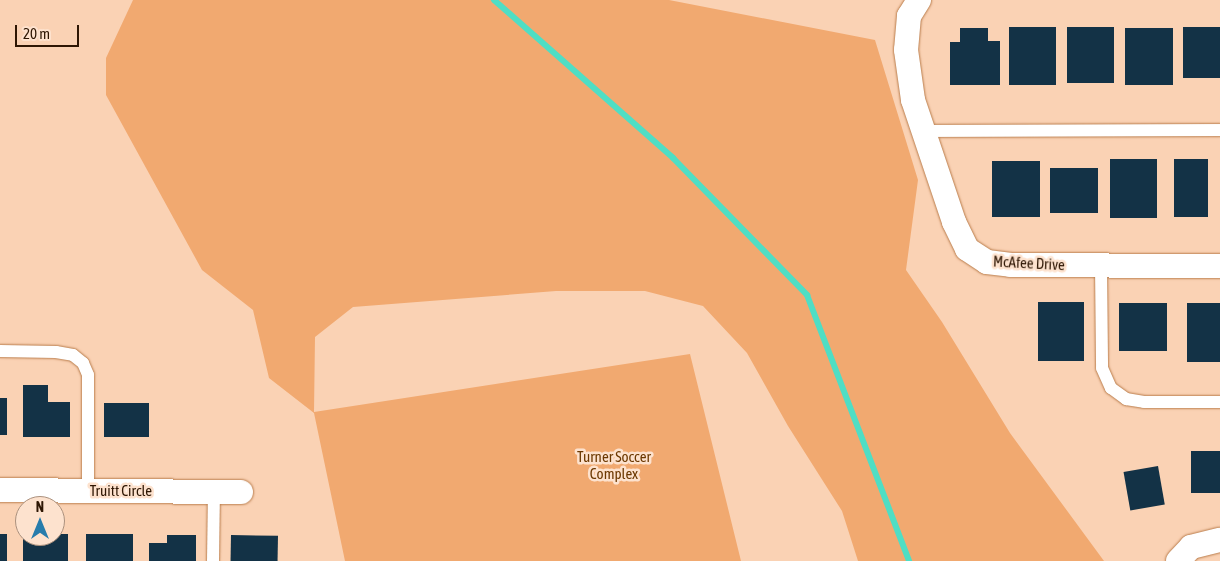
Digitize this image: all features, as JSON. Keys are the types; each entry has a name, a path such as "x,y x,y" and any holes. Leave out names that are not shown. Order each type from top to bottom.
{"street":[{"name":"McAfee Drive","path":"919,0 909,16 906,50 912,100 954,222 967,249 987,262 1011,265 1220,266"},
{"name":"Truitt Circle","path":"0,490 241,492"},
{"path":"1178,561 1191,547 1220,540"}],"lane":[{"path":"923,131 1220,130"},
{"path":"1101,266 1102,368 1111,388 1126,399 1144,402 1220,402"},
{"path":"0,351 56,352 73,355 83,363 88,375 88,490"},
{"path":"213,561 214,492"}],"green space":[{"name":"Turner Soccer Complex","path":"133,0 669,0 875,40 918,180 906,270 942,322 1010,433 1104,561 858,561 842,511 788,426 747,353 703,306 645,291 556,291 353,307 315,337 314,412 690,354 741,561 345,561 314,413 269,378 253,310 202,270 106,95 106,58"}],"building":[{"path":"1009,27 1056,27 1056,85 1009,85"},
{"path":"1067,27 1114,27 1114,83 1067,83"},
{"path":"1183,27 1220,27 1220,78 1183,78"},
{"path":"960,28 988,28 988,41 1000,41 1000,85 950,85 950,42 960,42"},
{"path":"1125,28 1173,28 1173,85 1125,85"},
{"path":"1110,159 1157,159 1157,218 1110,218"},
{"path":"1174,159 1208,159 1208,217 1174,217"},
{"path":"992,161 1040,161 1040,217 992,217"},
{"path":"1050,168 1098,168 1098,213 1050,213"},
{"path":"1038,302 1084,302 1084,361 1038,361"},
{"path":"1119,303 1167,303 1167,351 1119,351"},
{"path":"1187,303 1220,303 1220,362 1187,362"},
{"path":"23,385 48,385 48,402 70,402 70,437 23,437"},
{"path":"0,398 7,398 7,435 0,435"},
{"path":"104,403 149,403 149,437 104,437"},
{"path":"1191,451 1220,451 1220,493 1191,493"},
{"path":"1158,466 1165,504 1130,510 1124,472"},
{"path":"0,534 7,534 7,561 0,561"},
{"path":"65,534 68,534 68,561 23,561 23,546 65,546"},
{"path":"86,534 133,534 133,561 86,561"},
{"path":"167,535 196,535 196,561 149,561 149,543 167,543"},
{"path":"231,535 278,536 278,561 231,561"}],"waterway":[{"path":"494,0 673,158 807,295 909,561"}]}
